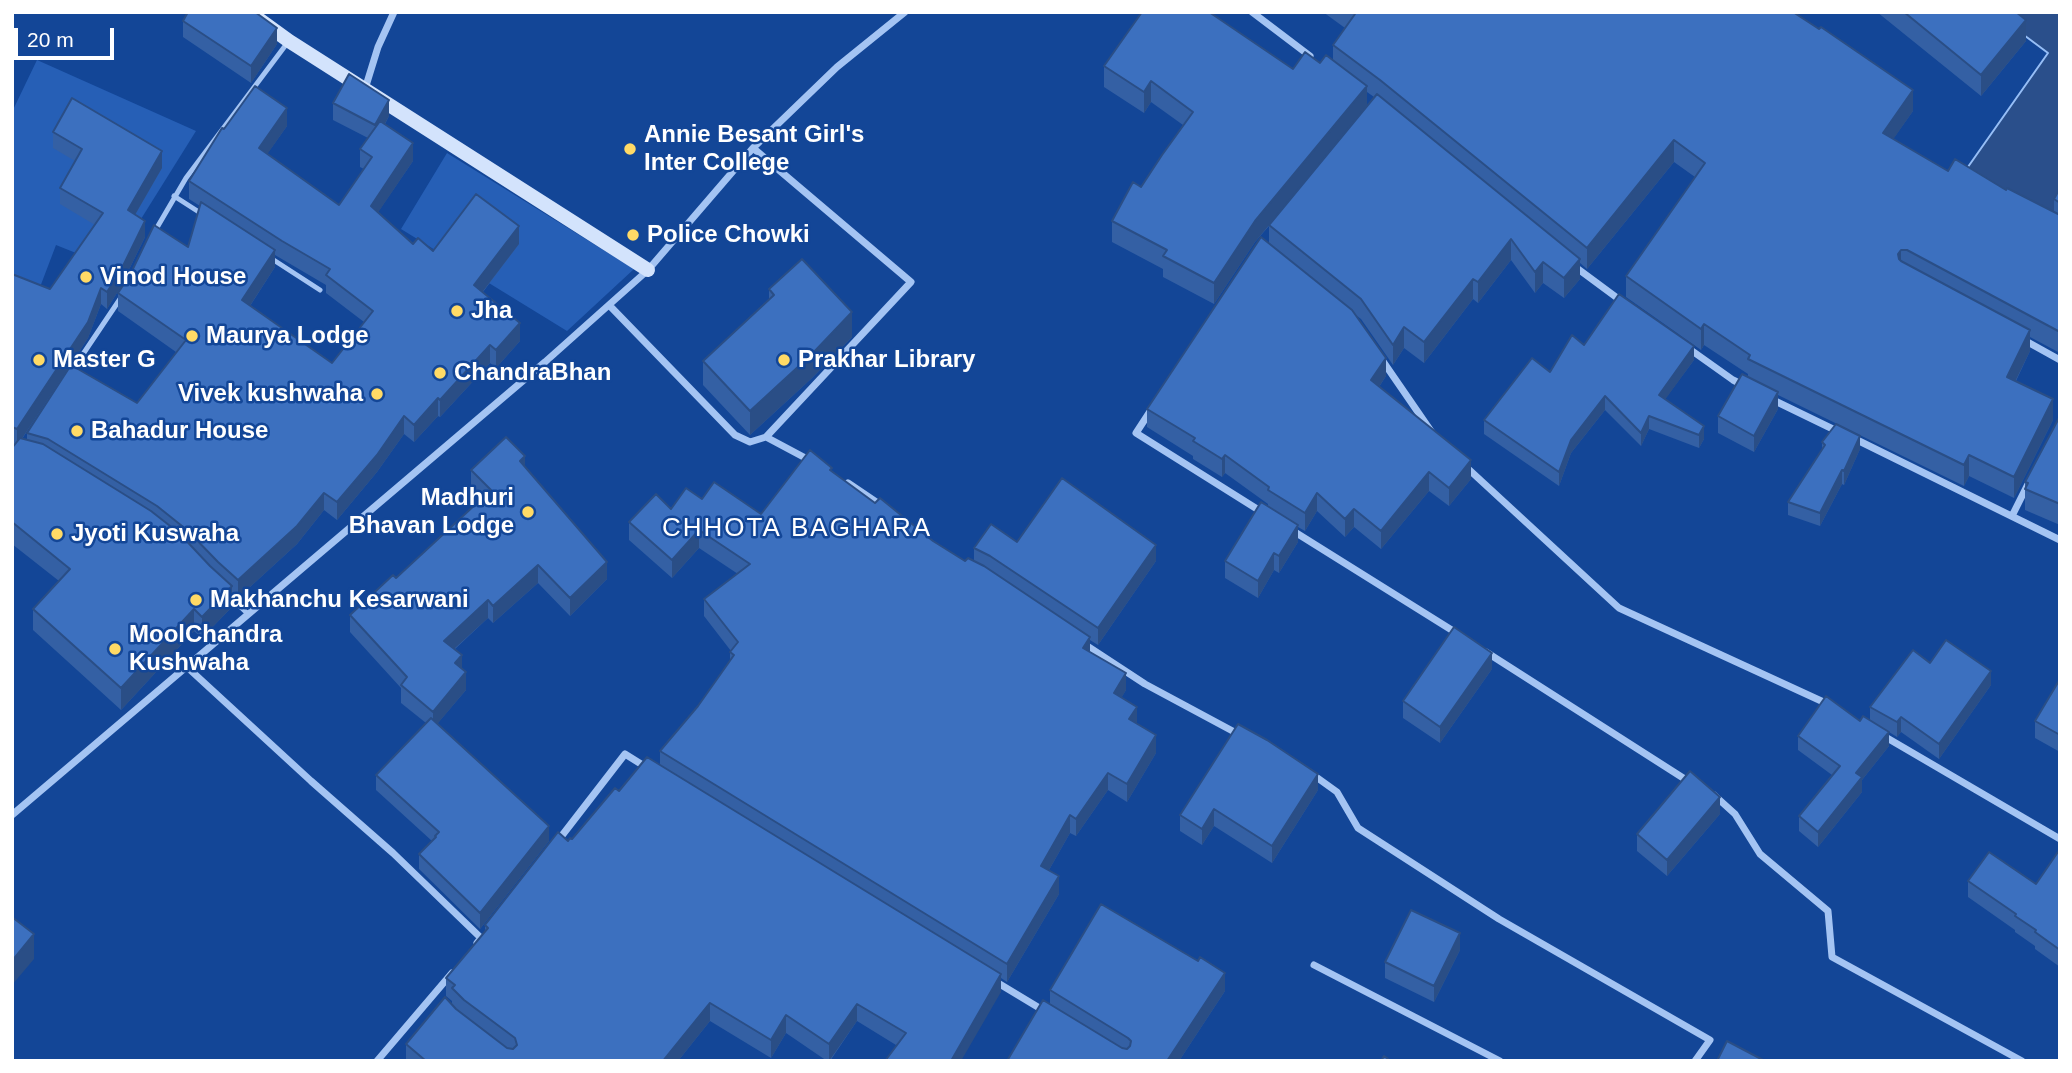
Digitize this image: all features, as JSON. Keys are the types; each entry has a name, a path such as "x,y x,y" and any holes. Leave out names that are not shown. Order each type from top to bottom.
{"street":[{"path":"249,12 289,41 648,270"},
{"path":"366,89 378,47 394,12"},
{"path":"12,815 545,362 648,270 753,148 837,67 905,12"},
{"path":"1252,12 1314,59"},
{"path":"609,305 735,435 750,442 766,437 912,282 753,148"},
{"path":"1570,262 1635,311"},
{"path":"2014,335 2060,360"},
{"path":"1678,341 1732,380 1757,392"},
{"path":"1372,345 1438,440"},
{"path":"1769,397 2060,540"},
{"path":"1158,400 1136,433 1276,520"},
{"path":"766,437 821,467"},
{"path":"1458,459 1619,608 1834,706"},
{"path":"2012,516 2036,468"},
{"path":"843,480 888,509"},
{"path":"1287,528 1462,637"},
{"path":"1079,641 1145,684 1248,739"},
{"path":"1473,644 1699,787"},
{"path":"187,667 393,853 481,939"},
{"path":"1870,727 2060,839"},
{"path":"549,852 625,754 661,776"},
{"path":"1305,770 1337,792 1358,828 1499,919 1710,1040 1695,1061"},
{"path":"1707,792 1716,796 1735,814 1760,854 1828,911 1832,957 2022,1061"},
{"path":"473,948 489,928"},
{"path":"1314,965 1500,1061"},
{"path":"377,1061 457,967"},
{"path":"982,973 1053,1017"},
{"path":"433,995 442,1004"}],"lane":[{"path":"154,232 174,196 289,41"},
{"path":"174,196 208,218"},
{"path":"264,254 320,290"},
{"path":"64,384 125,291"},
{"path":"225,593 248,614"}],"shaded area":[{"path":"1993,12 2060,12 2060,208 2053,217 1963,174 2048,53"},
{"path":"37,60 196,131 111,267 56,245 37,295 12,283 12,112"},
{"path":"447,153 634,269 567,331 401,229"}],"building":[{"path":"188,12 255,12 277,28 251,66 183,21"},
{"path":"1142,12 1209,12 1293,69 1305,52 1320,63 1326,55 1367,86 1255,221 1214,283 1163,256 1167,250 1112,221 1133,182 1141,187 1193,112 1151,81 1144,92 1104,66"},
{"path":"1353,12 1793,12 1819,29 1821,27 1913,90 1883,133 1948,171 1955,159 2006,190 2007,188 2060,215 2060,332 1907,250 1901,250 1898,254 1901,261 2030,330 2007,377 2053,399 2014,477 1969,455 1964,465 1748,359 1750,355 1704,324 1701,329 1626,276 1705,163 1674,140 1587,248 1333,45 1355,14"},
{"path":"1904,12 2016,12 2026,20 1981,75"},
{"path":"349,74 389,100 375,125 333,103"},
{"path":"255,86 287,108 259,148 339,205 372,157 360,149 380,121 413,143 371,206 413,244 418,238 433,251 476,194 519,226 474,285 520,323 496,350 490,345 414,425 404,416 377,455 337,502 324,493 297,526 238,580 187,530 157,506 48,439 27,433 71,365 137,403 186,340 118,293 130,275 154,225 188,247 201,202 275,250 242,300 332,363 373,311 326,275 330,269 189,181 222,128 224,129"},
{"path":"1377,94 1580,259 1564,278 1543,262 1535,272 1511,239 1478,282 1473,279 1424,342 1404,327 1393,345 1361,299 1269,225"},
{"path":"72,98 162,151 128,210 145,221 120,272 107,292 101,288 88,322 17,429 12,427 12,274 50,289 103,213 60,188 82,149 53,132"},
{"path":"2060,188 2060,203 2054,199"},
{"path":"1261,237 1352,310 1386,358 1371,380 1471,460 1449,488 1429,472 1381,531 1354,509 1345,519 1317,493 1305,513 1268,490 1269,487 1225,455 1222,459 1193,441 1195,438 1147,409"},
{"path":"802,259 852,312 812,354 750,411 703,361 774,295 769,289"},
{"path":"1619,294 1694,346 1659,395 1704,426 1699,435 1649,416 1641,433 1605,396 1571,440 1559,472 1484,420 1532,358 1550,372 1572,335 1584,345"},
{"path":"1742,374 1778,392 1754,436 1718,416"},
{"path":"2060,416 2060,504 2025,489 2028,483 2025,482"},
{"path":"1836,424 1860,436 1820,513 1788,502 1825,445 1822,442"},
{"path":"506,437 525,456 520,461 607,562 570,598 538,565 493,606 488,600 444,641 462,655 455,663 466,672 433,712 401,685 407,677 350,615 393,575 396,578 491,490 471,470"},
{"path":"20,438 43,444 151,511 179,533 232,586 202,617 194,609 121,688 33,609 70,569 12,522 12,448"},
{"path":"810,450 832,468 830,470 875,503 880,498 933,541 965,561 968,558 984,566 1090,637 1083,648 1126,673 1114,693 1137,707 1129,719 1156,735 1127,784 1108,773 1076,819 1070,815 1041,866 1059,876 1007,964 660,751 698,706 734,655 730,652 738,642 704,599 750,564 699,530 672,560 629,522 656,494 671,509 686,488 702,499 714,482 761,514"},
{"path":"1062,478 1156,545 1098,628 974,548 991,524 1017,542"},
{"path":"1261,502 1298,525 1279,556 1274,553 1258,581 1225,561"},
{"path":"1454,627 1492,653 1440,727 1403,701"},
{"path":"1946,640 1991,671 1939,744 1901,717 1897,722 1870,707 1913,650 1930,663"},
{"path":"2060,679 2060,735 2035,721"},
{"path":"1826,696 1860,721 1863,716 1889,732 1856,773 1862,777 1818,832 1799,816 1840,766 1798,736"},
{"path":"431,718 549,826 480,913 419,854 439,832 376,775"},
{"path":"1238,724 1318,774 1272,846 1214,809 1202,829 1180,815"},
{"path":"647,757 1001,974 951,1061 885,1061 906,1033 857,1004 829,1044 786,1015 771,1040 710,1003 663,1061 426,1061 406,1044 445,997 456,1009 507,1048 513,1049 517,1045 515,1038 464,1000 452,988 455,985 446,978 488,928 485,925 558,832 568,841 572,839 615,788 619,791"},
{"path":"1690,771 1720,797 1667,860 1637,834"},
{"path":"2060,849 2060,950 2015,916 2016,914 1968,881 1989,852 2036,884"},
{"path":"1101,904 1198,961 1200,957 1225,973 1167,1061 1007,1061 1043,1000 1122,1048 1127,1049 1130,1046 1131,1041 1128,1038 1050,990"},
{"path":"1411,910 1460,933 1434,986 1385,962"},
{"path":"12,917 34,934 12,961"},
{"path":"1727,1041 1765,1061 1717,1061"}],"place":[{"name":"Annie Besant Girl's Inter College","path":"630,149"},
{"name":"Police Chowki","path":"633,235"},
{"name":"Vinod House","path":"86,277"},
{"name":"Jha","path":"457,311"},
{"name":"Maurya Lodge","path":"192,336"},
{"name":"Master G","path":"39,360"},
{"name":"Prakhar Library","path":"784,360"},
{"name":"ChandraBhan","path":"440,373"},
{"name":"Vivek kushwaha","path":"377,394"},
{"name":"Bahadur House","path":"77,431"},
{"name":"Madhuri Bhavan Lodge","path":"528,512"},
{"name":"Jyoti Kuswaha","path":"57,534"},
{"name":"Makhanchu Kesarwani","path":"196,600"},
{"name":"MoolChandra Kushwaha","path":"115,649"}],"district":[{"name":"CHHOTA BAGHARA","path":"797,529"}]}
